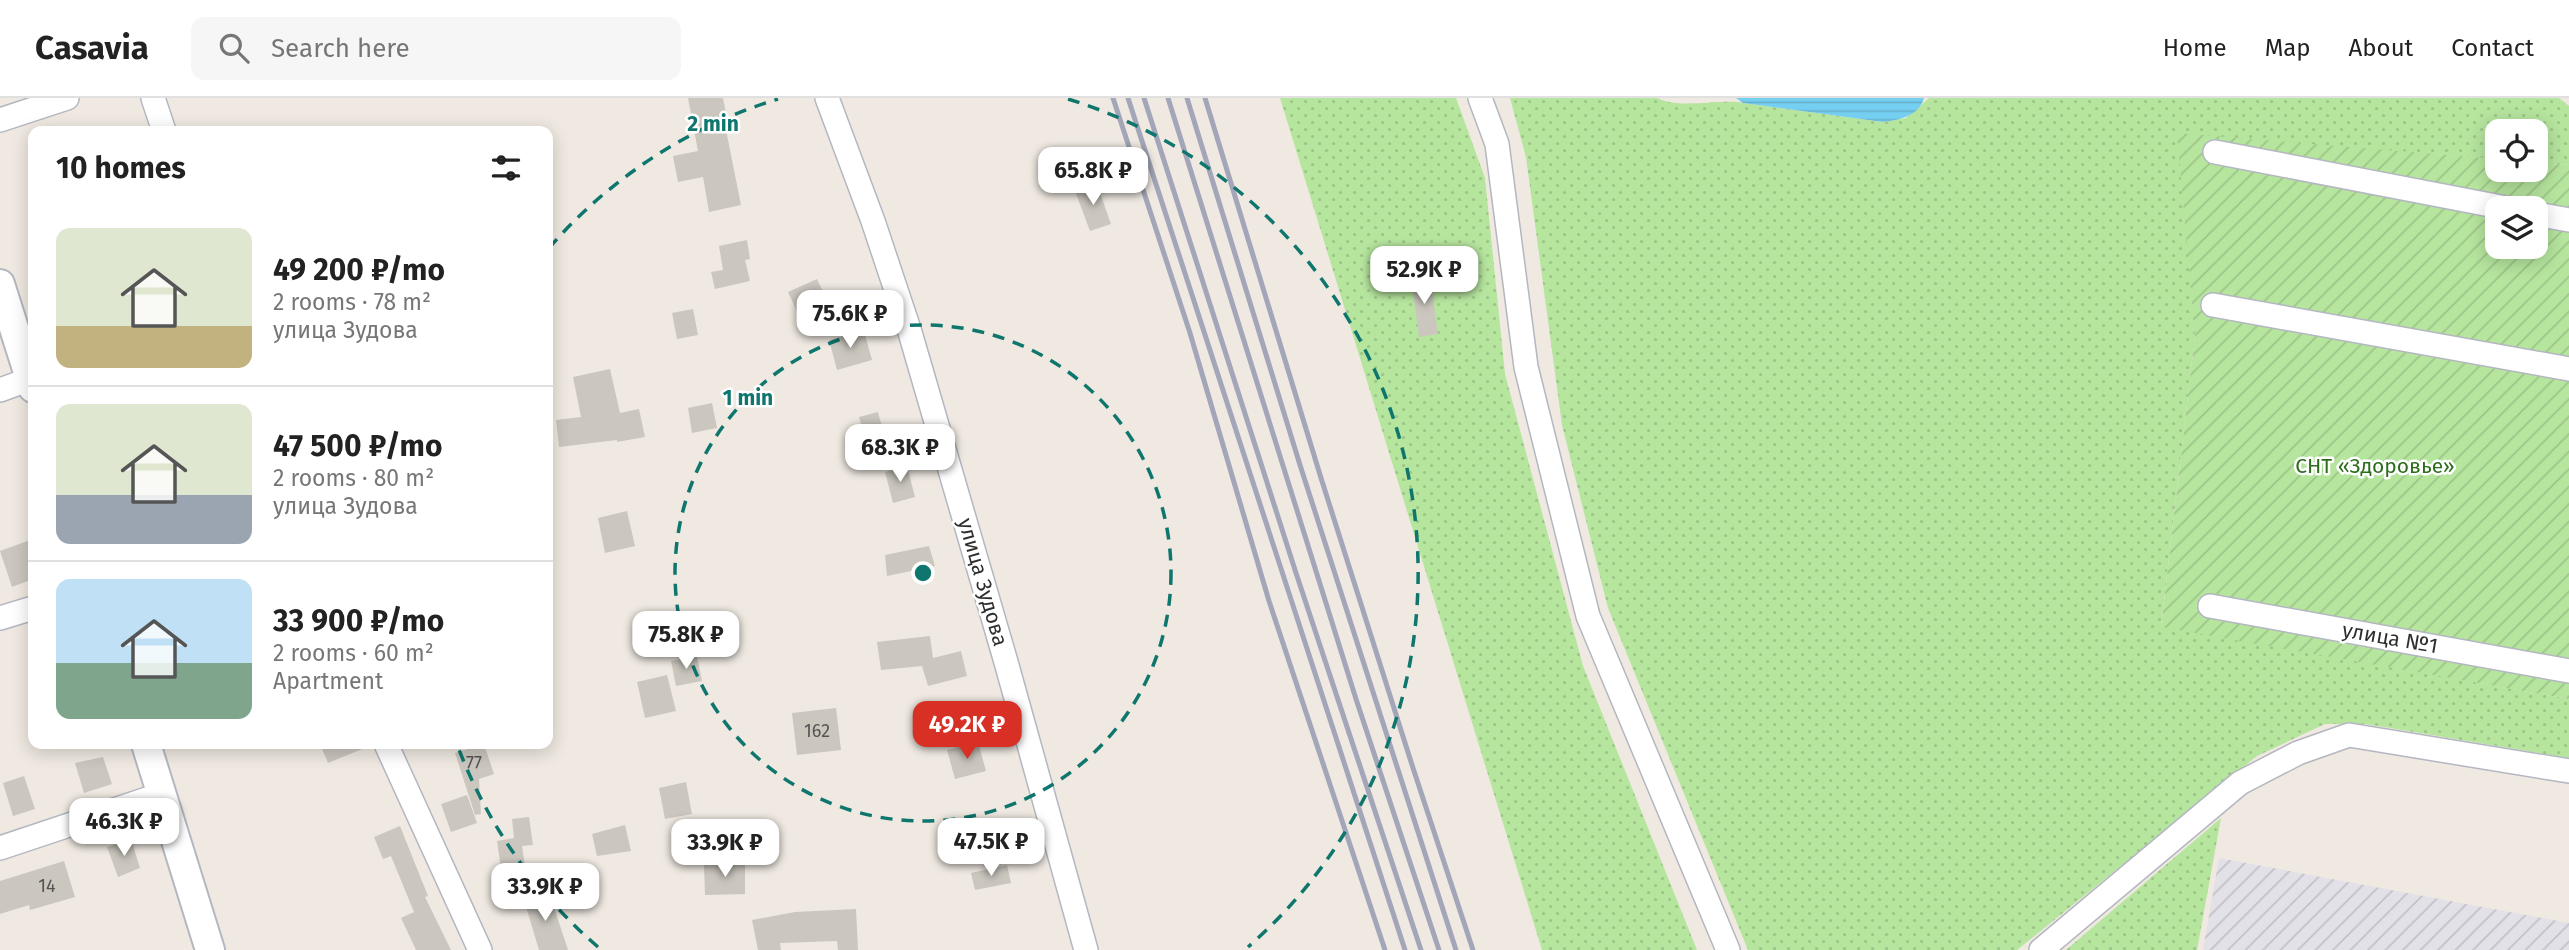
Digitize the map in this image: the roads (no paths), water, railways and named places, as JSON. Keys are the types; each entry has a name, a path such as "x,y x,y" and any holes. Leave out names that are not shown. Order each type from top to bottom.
{"street":[{"path":"0,120 67,98"},
{"path":"153,98 162,126"},
{"name":"улица Зудова","path":"827,98 873,221 909,329 1086,950"},
{"path":"1480,98 1497,144 1527,368 1588,616 1728,950"},
{"path":"2215,152 2485,204"},
{"path":"2548,216 2569,220"},
{"path":"0,284 28,372"},
{"path":"2213,305 2569,369"},
{"path":"0,390 28,385"},
{"name":"улица №1","path":"2210,606 2569,671"},
{"path":"0,618 28,610"},
{"path":"2041,950 2241,783 2298,753 2350,735 2569,771"},
{"path":"148,749 210,950"},
{"path":"388,749 480,950"},
{"path":"0,848 162,794"}],"water":[{"path":"1736,98 1924,98 1913,113 1883,122 1743,103"}],"railway":[{"path":"1113,98 1190,333 1269,601 1385,950"},
{"path":"1128,98 1405,950"},
{"path":"1144,98 1296,573 1421,950"},
{"path":"1168,98 1356,699 1439,950"},
{"path":"1187,98 1300,465 1456,950"},
{"path":"1205,98 1321,478 1473,950"}],"park label":[{"name":"СНТ «Здоровье»","path":"2375,466"}]}
